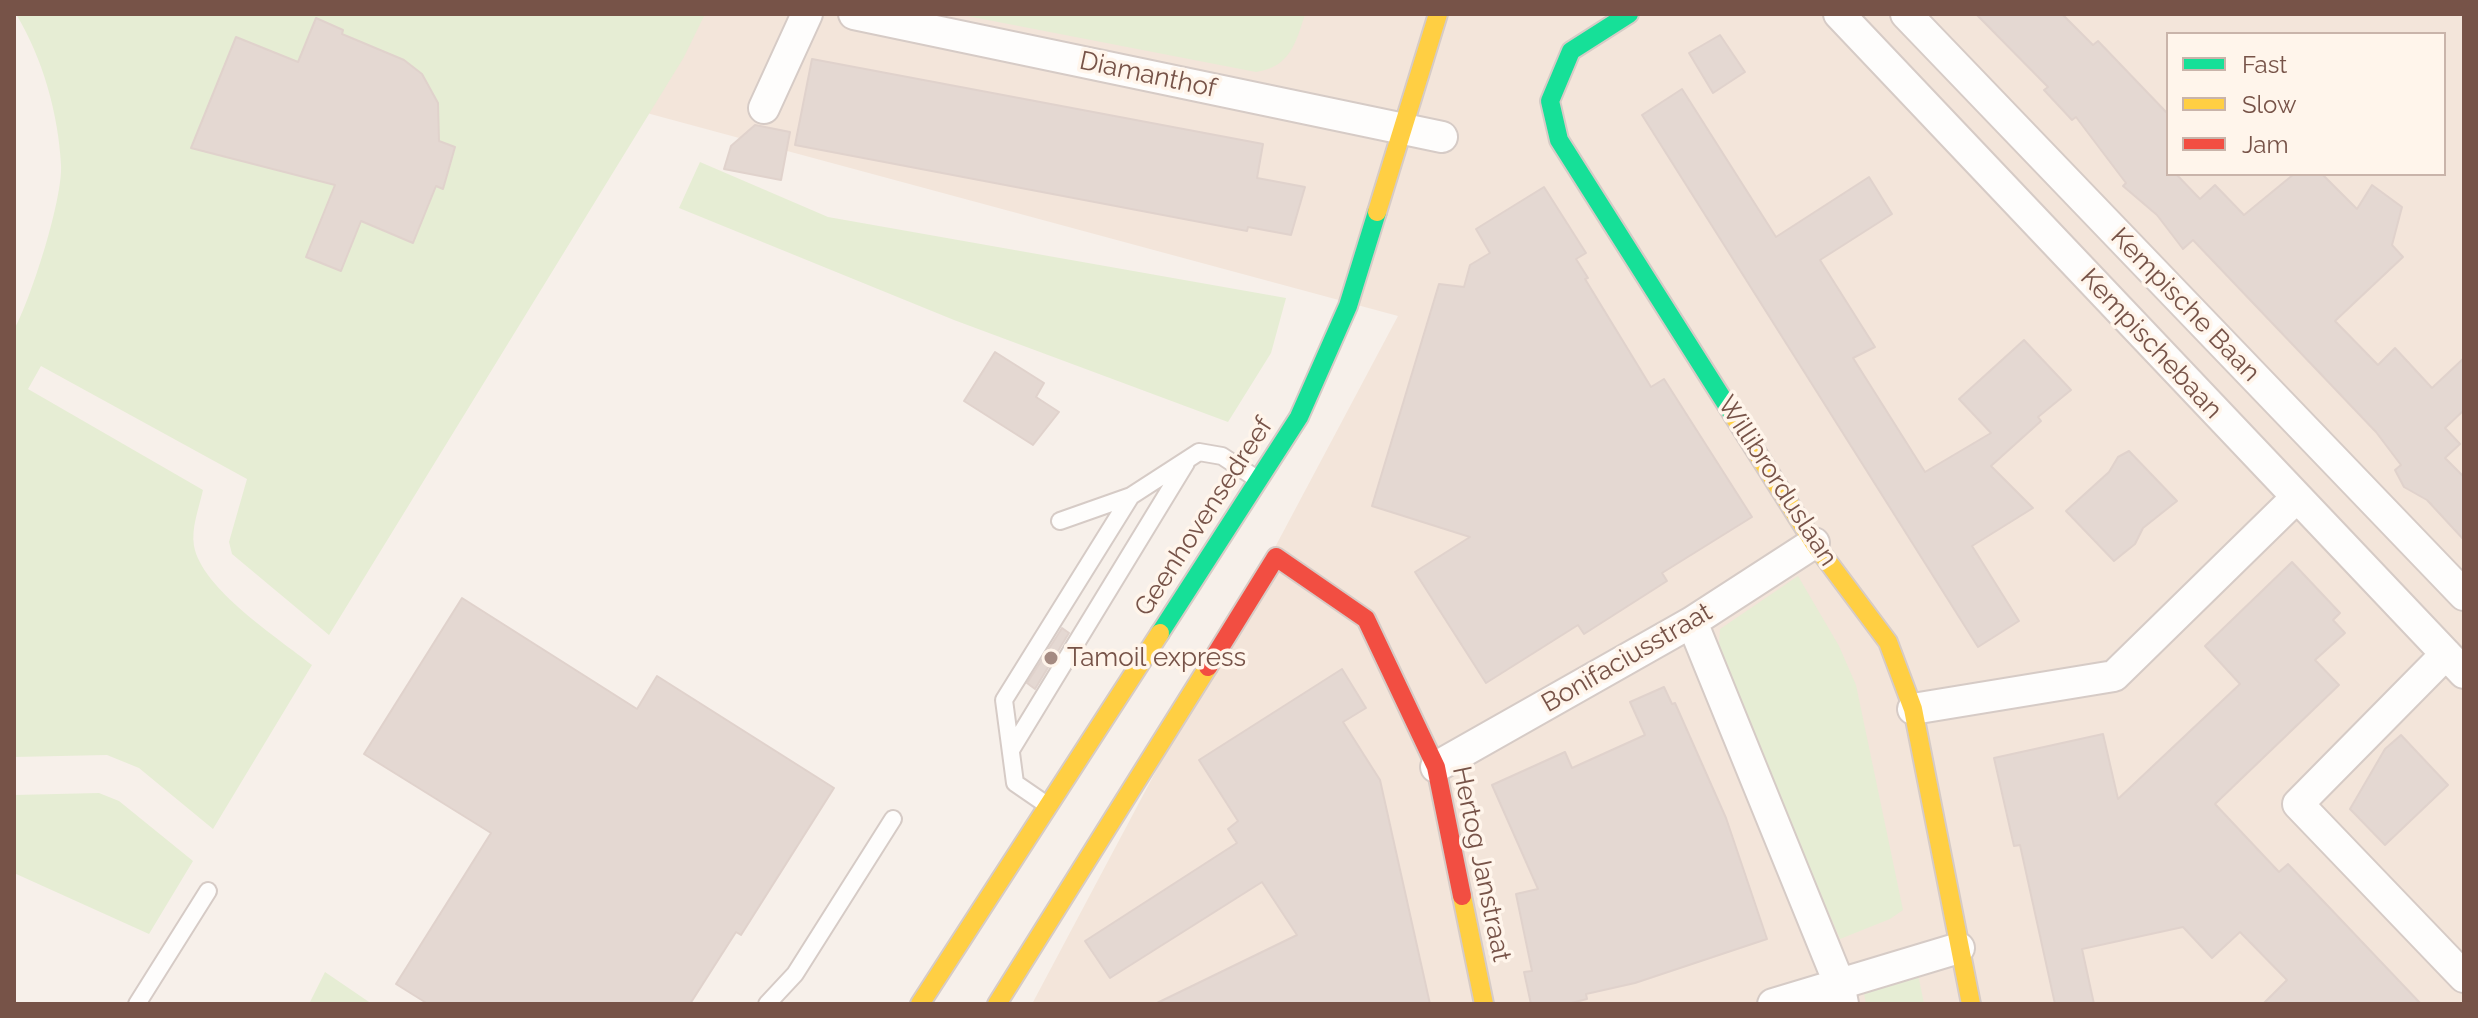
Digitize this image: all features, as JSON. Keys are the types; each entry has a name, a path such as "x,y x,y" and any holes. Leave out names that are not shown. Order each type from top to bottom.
{"street":[{"path":"764,108 807,14"},
{"name":"Diamanthof","path":"854,14 1442,137"},
{"name":"Geenhovensedreef","path":"920,1004 1299,417 1348,306 1438,14"},
{"name":"Willibrorduslaan","path":"1629,14 1571,51 1550,101 1559,140 1814,543 1888,642 1913,709 1971,1004"},
{"name":"Kempischebaan","path":"1839,14 2455,664"},
{"name":"Kempische Baan","path":"1906,14 2464,595"},
{"path":"1913,709 2114,676 2297,497"},
{"name":"Bonifaciusstraat","path":"1436,767 1692,622 1814,543"},
{"name":"Hertog Janstraat","path":"997,1004 1276,557 1366,619 1436,767 1484,1004"},
{"path":"1692,622 1841,994"},
{"path":"2455,664 2298,804 2464,977"},
{"path":"1773,1004 1841,994 1959,948"}],"lane":[{"path":"1060,521 1131,496 1199,452 1222,456 1258,480"},
{"path":"1011,750 1189,459"},
{"path":"1048,806 1015,783 1004,700 1131,496"},
{"path":"767,1004 795,974 893,819"},
{"path":"137,1004 208,891"}],"shaded area":[{"path":"683,14 2464,14 2464,1004 1032,1004 1398,316 643,112"}],"green space":[{"path":"16,14 705,14 684,57 329,635 232,554 229,542 247,479 41,366 28,389 203,490 194,532 194,546 200,562 211,579 243,612 312,665 213,829 139,768 107,755 14,757 14,330 45,249 57,201 61,165 48,87 34,49"},
{"path":"1305,14 1290,52 1277,65 1256,72 962,15"},
{"path":"700,162 828,217 1286,298 1271,353 1228,422 954,320 679,208"},
{"path":"1798,576 1839,646 1856,685 1903,910 1890,919 1840,939 1718,656 1720,629"},
{"path":"99,793 119,801 193,861 149,934 14,873 14,795"},
{"path":"325,972 372,1004 309,1004"},
{"path":"1918,974 1924,1004 1866,1004 1864,993"}],"building":[{"path":"1976,14 2062,14 2093,45 2098,41 2166,112 2166,176 2178,176 2200,199 2215,185 2244,215 2292,176 2324,176 2357,209 2372,185 2402,207 2392,245 2403,257 2335,321 2378,365 2395,348 2432,388 2464,358 2464,410 2445,428 2460,444 2445,458 2464,477 2464,540 2427,500 2404,487 2395,470 2401,465 2376,432 2193,240 2183,249 2157,215 2123,186 2126,183 2076,117 2072,120 2044,90 2048,87"},
{"path":"316,18 343,30 342,34 404,60 422,74 438,103 439,141 455,147 443,189 436,186 413,243 361,221 341,271 306,257 335,185 191,148 236,37 298,62"},
{"path":"1720,35 1745,72 1713,93 1689,53"},
{"path":"812,59 1263,144 1257,178 1305,187 1291,235 1248,227 1247,231 795,145"},
{"path":"1682,89 1776,237 1869,177 1892,214 1820,260 1875,347 1853,358 1925,472 1991,433 1959,399 2024,340 2071,390 2038,417 2041,421 1991,466 2033,508 1972,546 2019,621 1978,647 1642,115"},
{"path":"755,125 790,132 781,180 724,169 731,146"},
{"path":"1544,187 1586,253 1576,259 1588,278 1585,279 1651,387 1664,379 1752,517 1662,573 1667,581 1584,634 1578,625 1486,683 1415,572 1470,537 1372,506 1439,284 1464,287 1470,265 1490,253 1476,229"},
{"path":"995,352 1044,383 1036,397 1059,412 1033,445 964,401"},
{"path":"2129,451 2177,501 2143,528 2135,544 2114,561 2066,511 2109,472 2118,457"},
{"path":"2292,562 2340,613 2333,620 2345,633 2315,660 2339,685 2215,804 2279,872 2288,864 2421,1004 2263,1004 2287,980 2240,932 2212,958 2183,927 2082,949 2094,1004 2055,1004 2020,845 2014,846 1994,758 2103,734 2118,799 2240,684 2205,646"},
{"path":"462,598 637,709 657,676 834,788 741,935 736,932 690,1004 428,1004 396,984 491,833 364,754"},
{"path":"1062,628 1069,633 1035,689 1027,683"},
{"path":"1342,669 1366,708 1343,722 1380,780 1430,1004 1155,1004 1297,935 1262,882 1110,978 1085,941 1237,843 1228,829 1238,821 1199,760"},
{"path":"1664,687 1672,704 1675,703 1726,818 1767,939 1635,983 1586,994 1587,999 1567,1004 1531,1004 1524,972 1532,971 1516,894 1538,889 1492,785 1565,752 1572,768 1645,735 1630,702"},
{"path":"2401,735 2448,785 2385,845 2350,809 2385,749"}],"traffic: fast":[{"path":"1629,14 1571,51 1550,101 1559,140 1733,415"},
{"path":"1160,633 1299,417 1348,306 1377,212"}],"traffic: slow":[{"path":"1377,212 1438,14"},
{"path":"1733,415 1814,543 1888,642 1913,709 1971,1004"},
{"path":"920,1004 1160,633"},
{"path":"997,1004 1208,667"},
{"path":"1462,896 1484,1004"}],"traffic: jam":[{"path":"1208,667 1276,557 1366,619 1436,767 1462,896"}],"place":[{"name":"Tamoil express","path":"1051,658"}]}
